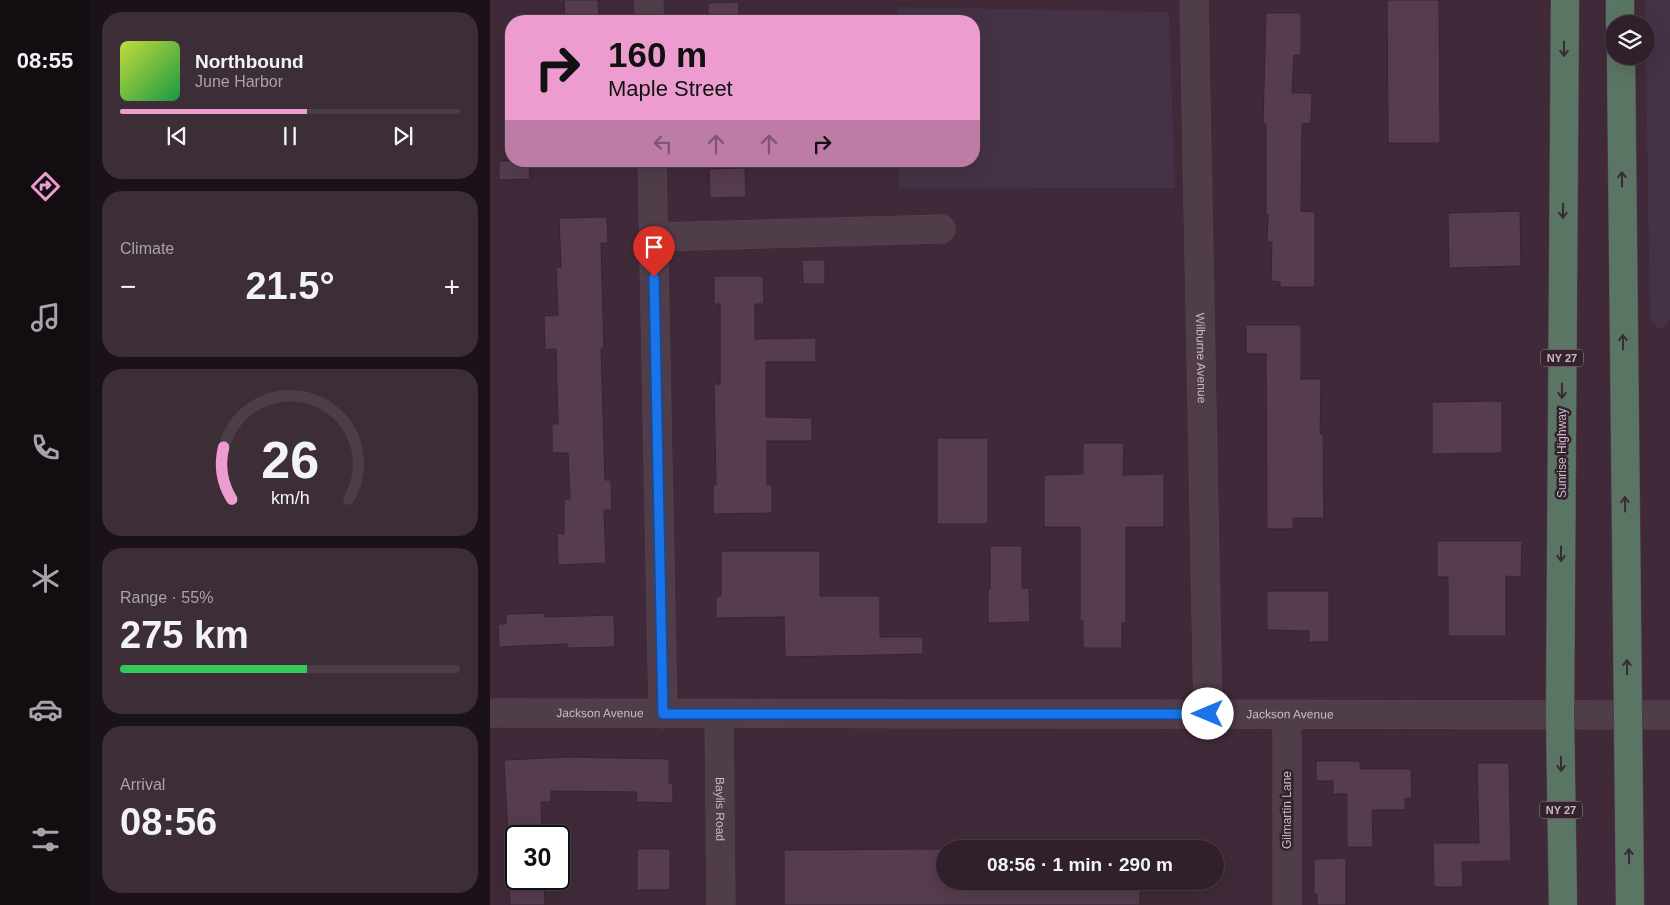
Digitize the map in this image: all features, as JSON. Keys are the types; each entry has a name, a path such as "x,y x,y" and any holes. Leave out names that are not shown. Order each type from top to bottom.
{"highway":[{"name":"Sunrise Highway","path":"1563,905 1560,715 1565,0"},
{"path":"1620,0 1620,15"},
{"path":"1621,65 1630,905"}],"street":[{"path":"649,0 649,15"},
{"name":"Wilburne Avenue","path":"1194,0 1208,714"},
{"path":"652,167 663,714"},
{"path":"654,237 941,229"},
{"name":"Jackson Avenue","path":"490,713 1670,715"},
{"name":"Baylis Road","path":"719,714 721,905"},
{"name":"Gilmartin Lane","path":"1287,905 1288,715"}],"shaded area":[{"path":"1645,0 1670,0 1670,319 1662,330 1650,321 1646,65 1655,65 1655,15 1645,15"},
{"path":"897,7 1169,12 1175,188 899,189 899,167 980,167 980,15 897,15"}],"building":[{"path":"564,0 598,0 599,15 565,15"},
{"path":"1387,0 1439,0 1440,143 1388,143"},
{"path":"739,2 739,15 708,15 708,3"},
{"path":"1266,13 1301,13 1301,55 1294,55 1292,93 1312,93 1311,123 1302,124 1301,211 1315,212 1315,287 1280,287 1280,282 1271,281 1272,242 1267,242 1268,215 1266,215 1266,124 1263,124"},
{"path":"499,161 505,161 505,167 529,167 530,179 499,180"},
{"path":"745,168 746,197 710,198 709,169"},
{"path":"1520,211 1521,266 1449,268 1448,213"},
{"path":"607,217 608,243 601,243 604,348 601,348 605,480 611,480 612,510 604,510 606,563 558,565 557,534 564,534 564,499 570,499 568,453 552,453 552,424 558,424 556,349 545,350 544,316 558,315 556,267 561,267 559,218"},
{"path":"802,260 825,260 825,284 803,284"},
{"path":"714,276 763,276 764,304 755,304 755,339 816,338 816,362 766,362 766,417 812,418 812,441 767,441 767,485 772,485 772,513 713,514 713,485 716,485 714,384 720,384 720,304 714,304"},
{"path":"1246,325 1301,325 1301,379 1321,379 1320,434 1323,434 1324,518 1293,518 1293,529 1267,529 1266,354 1246,354"},
{"path":"1502,401 1502,453 1432,454 1432,402"},
{"path":"937,438 988,438 988,524 937,524"},
{"path":"1083,443 1124,443 1123,475 1164,474 1164,527 1126,527 1126,623 1122,623 1122,648 1083,648 1083,621 1080,621 1080,527 1044,527 1044,475 1083,474"},
{"path":"1437,541 1522,541 1521,577 1506,576 1506,636 1448,636 1448,577 1437,577"},
{"path":"990,546 1022,546 1022,588 1029,588 1030,622 988,623"},
{"path":"721,551 820,551 820,596 880,596 880,637 923,637 923,654 785,657 784,617 716,618 716,596 721,596"},
{"path":"1267,591 1329,591 1329,642 1309,642 1309,631 1267,630"},
{"path":"545,613 545,617 614,615 615,647 567,648 567,644 499,647 498,624 506,624 506,614"},
{"path":"568,757 669,759 669,783 673,784 673,803 636,802 637,792 551,791 551,802 541,802 542,825 507,825 504,760"},
{"path":"1316,761 1360,761 1360,769 1411,769 1412,798 1405,799 1405,810 1372,810 1373,847 1347,847 1347,794 1333,794 1333,781 1316,781"},
{"path":"1477,763 1509,763 1511,861 1462,862 1463,887 1434,887 1433,843 1479,843"},
{"path":"637,849 670,849 670,890 637,890"},
{"path":"936,849 936,890 1140,890 1140,905 784,905 784,850"},
{"path":"1346,858 1346,905 1317,905 1317,894 1314,895 1314,859"},
{"path":"509,890 544,890 545,905 510,905"}],"route":[{"path":"654,277 663,714 1208,714"}]}
